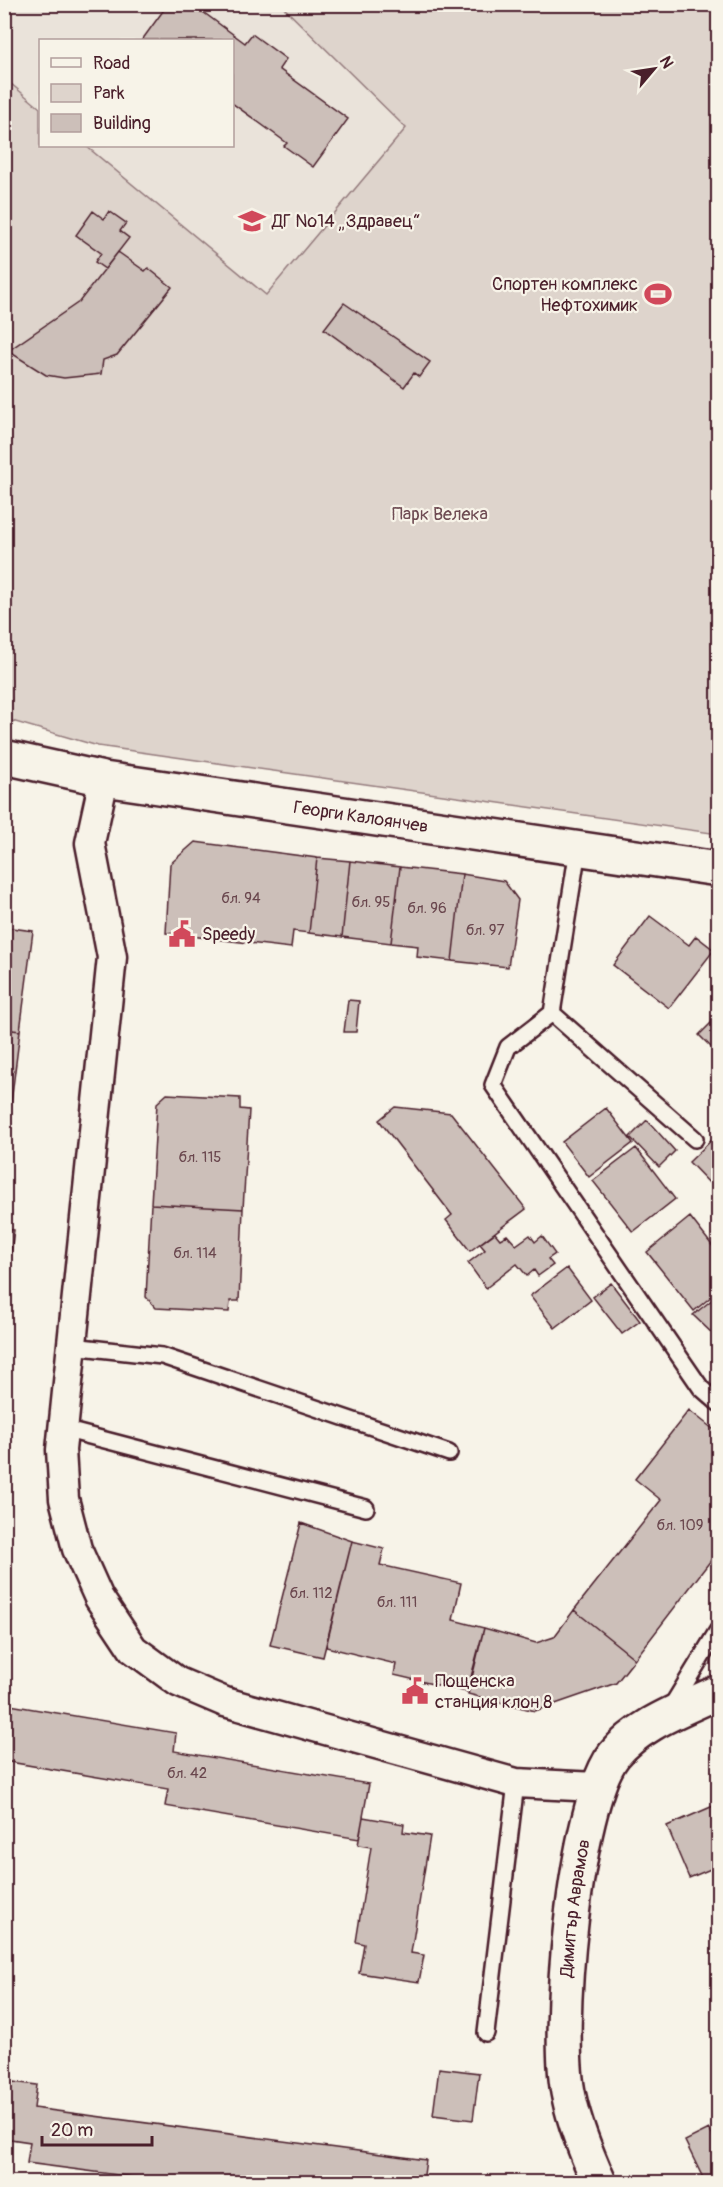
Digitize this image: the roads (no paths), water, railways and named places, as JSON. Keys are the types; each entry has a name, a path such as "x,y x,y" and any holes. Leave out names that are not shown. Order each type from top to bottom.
{"street":[{"name":"Георги Калоянчев","path":"4,757 104,779 718,869"},
{"path":"104,779 90,843 112,957 61,1450 64,1499 77,1549 99,1598 133,1649 178,1682 225,1702 516,1783 597,1786"},
{"name":"Димитър Аврамов","path":"599,2182 568,2096 564,1996 584,1841 597,1786 614,1755 640,1732 718,1692"}],"lane":[{"path":"578,849 552,1013 508,1047 493,1085 701,1388 718,1403"},
{"path":"552,1013 695,1139"},
{"path":"72,1346 162,1356 449,1453"},
{"path":"63,1429 366,1508"},
{"path":"664,1718 717,1633"},
{"path":"486,2033 516,1783"}],"place":[{"name":"ДГ №14 „Здравец“","path":"252,221"},
{"name":"Спортен комплекс Нефтохимик","path":"658,294"},
{"name":"Speedy","path":"182,934"},
{"name":"Пощенска станция клон 8","path":"415,1691"}],"park label":[{"name":"Парк Велека","path":"440,514"}]}
